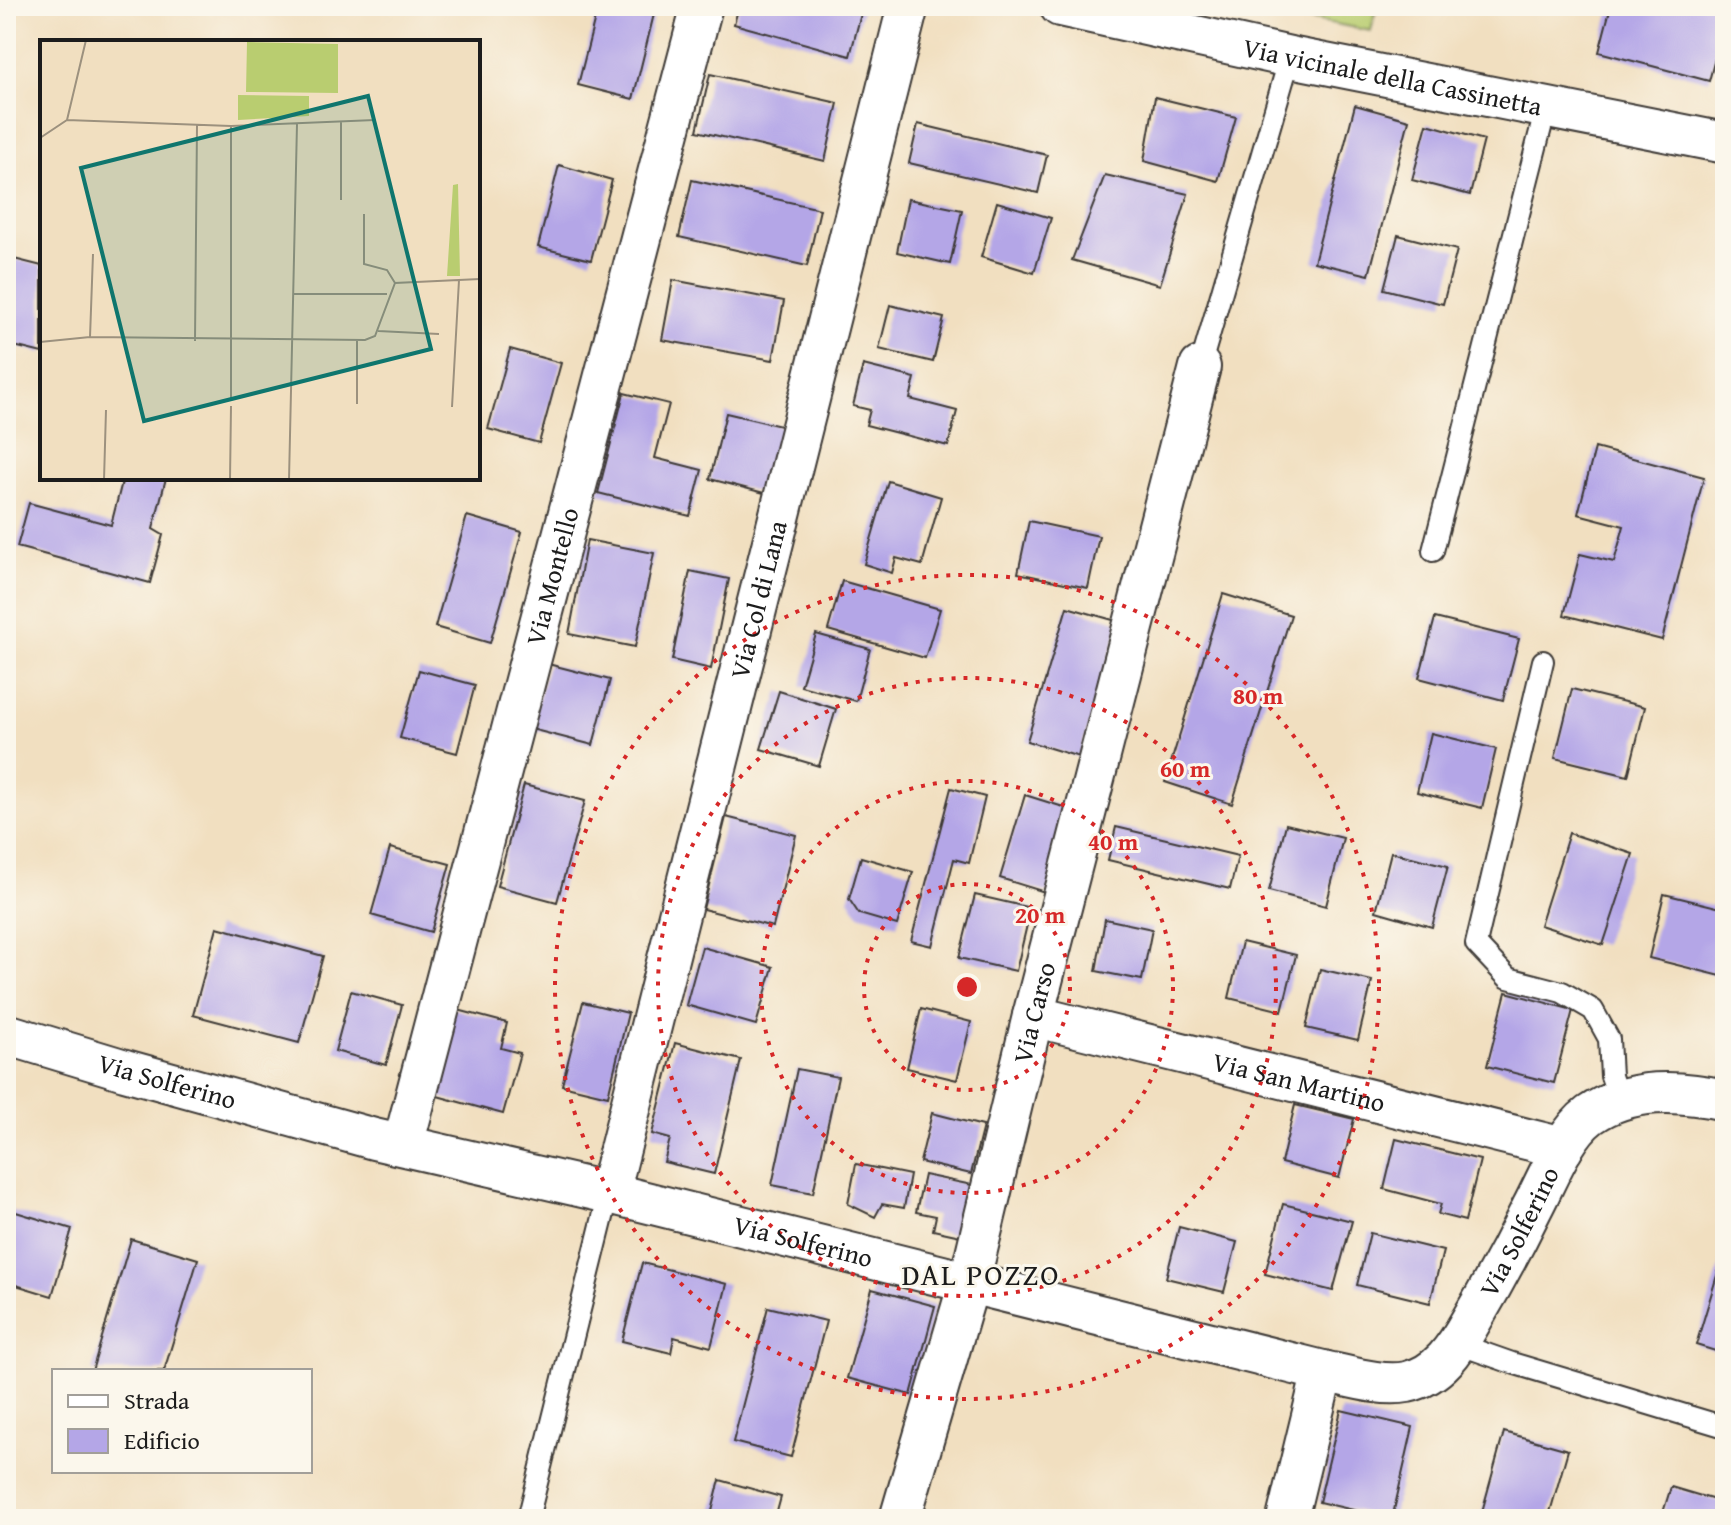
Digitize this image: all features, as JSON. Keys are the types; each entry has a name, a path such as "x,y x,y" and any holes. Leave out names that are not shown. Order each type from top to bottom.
{"street":[{"name":"Via Montello","path":"403,1145 702,6"},
{"name":"Via Col di Lana","path":"609,1193 908,6"},
{"name":"Via vicinale della Cassinetta","path":"1060,6 1290,57 1725,143"},
{"name":"Via Carso","path":"900,1519 969,1283 1033,1016 1200,367"},
{"name":"Via San Martino","path":"1033,1016 1563,1148"},
{"name":"Via Solferino","path":"6,1034 251,1106 403,1145 609,1193 1323,1371 1403,1383 1435,1370 1458,1344 1494,1284 1563,1148 1588,1116 1619,1099 1659,1092 1725,1100"},
{"path":"1287,1519 1323,1371"}],"lane":[{"path":"1200,367 1290,57"},
{"path":"1433,551 1546,108"},
{"path":"1543,661 1476,944 1508,978 1562,992 1593,1010 1609,1039 1611,1076 1619,1099"},
{"path":"528,1519 609,1193"},
{"path":"1458,1344 1725,1427"}],"green space":[{"path":"1243,6 1377,6 1371,31"}],"building":[{"path":"598,6 656,6 633,99 578,85"},
{"path":"739,6 863,6 850,56 734,24"},
{"path":"1611,6 1725,6 1725,21 1709,81 1599,52"},
{"path":"710,74 838,103 825,161 697,131"},
{"path":"1155,97 1236,117 1218,181 1144,161"},
{"path":"1355,105 1409,120 1369,275 1314,262"},
{"path":"918,124 1047,155 1038,193 909,163"},
{"path":"1427,124 1484,140 1470,195 1412,180"},
{"path":"559,165 612,180 591,260 538,247"},
{"path":"1105,175 1188,194 1160,285 1072,260"},
{"path":"692,180 820,209 807,266 679,237"},
{"path":"908,199 962,210 950,264 897,252"},
{"path":"997,202 1051,218 1034,273 981,257"},
{"path":"1398,235 1457,250 1443,304 1384,289"},
{"path":"6,257 40,266 40,352 6,344"},
{"path":"673,280 784,301 773,360 662,340"},
{"path":"890,305 944,318 933,362 879,349"},
{"path":"510,349 561,363 539,443 488,429"},
{"path":"863,365 915,378 910,399 957,411 948,446 866,425 870,410 853,406"},
{"path":"624,393 669,404 655,458 702,470 690,516 598,493"},
{"path":"726,413 785,427 768,494 710,479"},
{"path":"1595,448 1704,477 1662,640 1564,615 1580,554 1614,562 1624,526 1578,514"},
{"path":"122,480 165,480 153,529 163,535 150,583 17,547 29,503 111,525"},
{"path":"888,481 941,497 922,565 896,558 892,573 864,564"},
{"path":"467,516 522,532 490,643 435,627"},
{"path":"1029,521 1099,536 1088,588 1018,573"},
{"path":"587,540 654,553 635,647 569,634"},
{"path":"690,571 729,579 711,669 672,660"},
{"path":"842,581 940,609 925,658 828,630"},
{"path":"1223,594 1291,615 1232,804 1165,782"},
{"path":"1067,607 1120,622 1079,757 1027,741"},
{"path":"1435,618 1519,639 1503,700 1419,678"},
{"path":"816,634 870,649 856,701 801,686"},
{"path":"548,664 610,680 593,745 531,729"},
{"path":"419,670 475,685 457,753 400,738"},
{"path":"1572,689 1645,707 1628,776 1555,758"},
{"path":"779,691 836,709 819,766 761,749"},
{"path":"1431,733 1496,749 1482,808 1417,792"},
{"path":"524,785 585,801 557,902 497,886"},
{"path":"951,788 985,797 969,863 954,859 932,946 911,941"},
{"path":"1025,795 1073,810 1048,893 1000,878"},
{"path":"726,817 796,835 773,927 703,909"},
{"path":"1286,824 1343,838 1326,906 1269,891"},
{"path":"1116,827 1238,856 1230,889 1108,860"},
{"path":"1569,833 1633,854 1603,945 1540,925"},
{"path":"390,848 450,864 431,932 371,915"},
{"path":"1391,852 1448,866 1432,927 1376,911"},
{"path":"861,857 913,872 897,925 859,914 849,899"},
{"path":"1664,894 1725,909 1725,977 1649,958"},
{"path":"975,895 1031,908 1016,971 959,958"},
{"path":"1105,919 1152,929 1142,980 1096,971"},
{"path":"217,927 323,956 299,1043 193,1015"},
{"path":"1242,942 1296,955 1282,1011 1229,998"},
{"path":"702,947 773,967 756,1025 686,1005"},
{"path":"1320,969 1372,981 1358,1040 1306,1028"},
{"path":"351,991 402,1005 386,1065 335,1051"},
{"path":"1506,992 1573,1010 1554,1083 1487,1066"},
{"path":"583,1002 628,1013 608,1096 562,1085"},
{"path":"454,1009 507,1023 501,1048 520,1053 503,1114 430,1094"},
{"path":"921,1009 971,1022 957,1080 907,1068"},
{"path":"675,1043 741,1060 714,1174 664,1162 670,1139 652,1134"},
{"path":"797,1069 838,1077 813,1193 772,1185"},
{"path":"1295,1105 1354,1119 1339,1178 1281,1163"},
{"path":"932,1113 983,1126 971,1174 920,1162"},
{"path":"1396,1139 1480,1160 1465,1221 1438,1214 1441,1204 1384,1189"},
{"path":"856,1164 910,1175 904,1208 882,1204 875,1217 848,1204"},
{"path":"924,1175 977,1186 965,1237 933,1230 936,1216 916,1212"},
{"path":"1283,1204 1352,1221 1333,1291 1265,1274"},
{"path":"6,1209 72,1229 52,1296 6,1282"},
{"path":"1179,1227 1237,1242 1224,1292 1166,1278"},
{"path":"1370,1233 1443,1251 1430,1303 1357,1285"},
{"path":"131,1239 198,1259 165,1369 93,1369"},
{"path":"1725,1252 1725,1354 1696,1345"},
{"path":"642,1263 727,1284 711,1347 674,1337 671,1353 622,1341"},
{"path":"872,1289 935,1306 911,1395 847,1378"},
{"path":"768,1307 826,1321 791,1457 733,1442"},
{"path":"1341,1410 1413,1427 1392,1519 1319,1502"},
{"path":"1504,1432 1568,1450 1548,1519 1480,1519"},
{"path":"720,1480 781,1497 775,1519 710,1519"},
{"path":"1671,1487 1725,1503 1725,1519 1661,1519"}],"district":[{"name":"DAL POZZO","path":"981,1275"}]}
